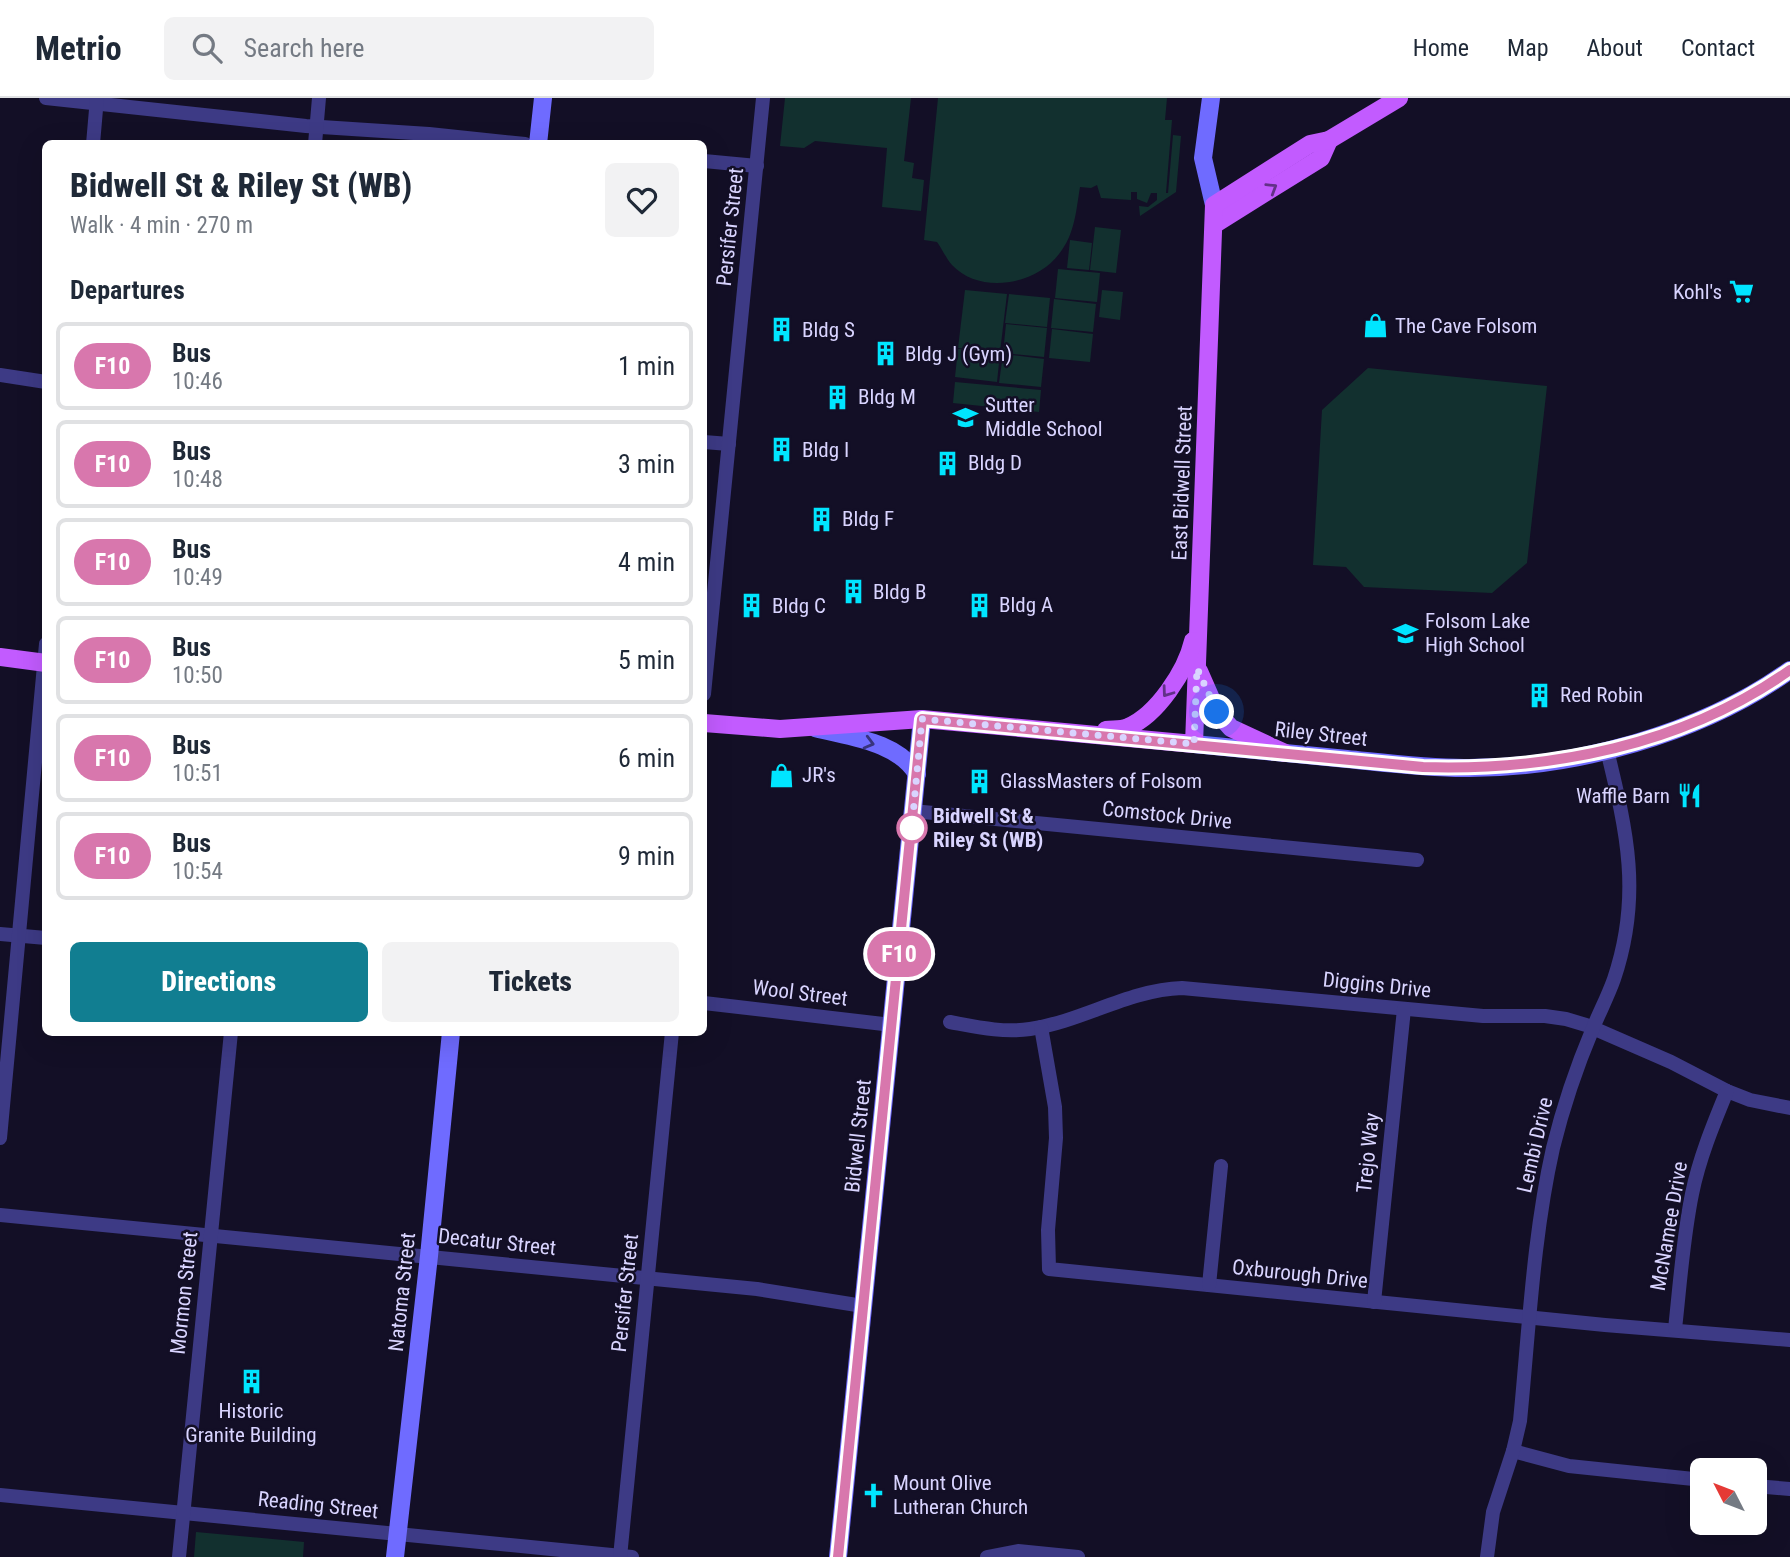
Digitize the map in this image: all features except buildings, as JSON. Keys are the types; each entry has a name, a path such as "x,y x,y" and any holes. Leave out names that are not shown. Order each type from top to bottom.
{"main road":[{"path":"1214,205 1310,144 1329,140 1399,98"},
{"path":"1215,224 1321,158 1329,140"},
{"name":"East Bidwell Street","path":"1194,744 1214,205"},
{"path":"1070,732 1127,728 1151,712 1170,689 1191,650 1199,607"},
{"path":"0,657 42,662"},
{"path":"1197,668 1217,712 1231,728 1285,753"},
{"name":"Riley Street","path":"707,723 779,729 922,719 1194,744"}],"street":[{"path":"46,98 97,101 317,127 487,140"},
{"path":"315,140 320,98"},
{"path":"538,140 543,98"},
{"name":"Persifer Street","path":"707,664 763,98"},
{"path":"1211,98 1203,158 1214,205"},
{"path":"93,140 97,101"},
{"path":"707,161 757,166"},
{"path":"0,374 42,381"},
{"path":"707,442 729,444"},
{"name":"Riley Street","path":"1194,744 1423,767 1521,765 1607,750 1670,731 1721,709 1790,670"},
{"path":"0,1138 42,689"},
{"name":"Bidwell Street","path":"838,1557 922,719"},
{"path":"811,727 891,749 906,760 917,774"},
{"name":"Lembi Drive","path":"1487,1557 1493,1512 1520,1421 1544,1195 1553,1147 1574,1077 1614,979 1622,949 1630,887 1625,825 1607,750"},
{"name":"Comstock Drive","path":"913,811 1418,860"},
{"path":"0,934 42,938"},
{"name":"Diggins Drive","path":"950,1022 1007,1031 1041,1027 1140,993 1172,988 1483,1016 1545,1016 1566,1019 1593,1028 1750,1100 1790,1108"},
{"name":"Wool Street","path":"707,1003 892,1025"},
{"name":"Trejo Way","path":"1374,1302 1404,1009"},
{"name":"Oxburough Drive","path":"1041,1027 1055,1107 1056,1138 1048,1230 1049,1269 1530,1318 1790,1340"},
{"name":"Mormon Street","path":"180,1557 231,1036"},
{"name":"Natoma Street","path":"395,1557 451,1036"},
{"name":"Persifer Street","path":"624,1557 671,1036"},
{"name":"McNamee Drive","path":"1675,1329 1692,1192 1727,1091"},
{"path":"1209,1285 1221,1166"},
{"name":"Decatur Street","path":"0,1214 757,1289 863,1306"},
{"path":"1513,1451 1569,1466 1690,1479"},
{"path":"1768,1487 1790,1489"},
{"name":"Reading Street","path":"0,1495 624,1557"},
{"path":"987,1557 1018,1551 1078,1557"}],"green space":[{"path":"785,98 911,98 904,161 914,163 912,178 924,180 921,211 882,207 887,148 815,141 804,148 780,146"},
{"path":"938,98 1167,98 1165,120 1172,120 1166,193 1173,135 1181,136 1176,192 1140,216 1139,206 1148,207 1157,200 1157,193 1151,193 1147,203 1137,199 1137,192 1131,192 1131,200 1101,198 1097,185 1091,188 1080,187 1074,222 1068,238 1049,265 1022,279 992,283 977,280 952,265 937,242 924,240"},
{"path":"1095,227 1121,230 1116,273 1090,270"},
{"path":"1070,240 1092,243 1089,270 1067,268"},
{"path":"1058,269 1100,273 1097,302 1055,298"},
{"path":"965,290 1007,294 1000,352 958,348"},
{"path":"1102,290 1123,292 1120,320 1099,317"},
{"path":"1009,294 1050,298 1047,327 1005,323"},
{"path":"1054,299 1096,304 1093,332 1051,328"},
{"path":"1006,324 1047,328 1044,357 1003,353"},
{"path":"1052,329 1093,334 1090,362 1049,358"},
{"path":"958,349 1000,353 997,382 955,377"},
{"path":"1003,354 1044,359 1041,387 999,383"},
{"path":"1368,368 1547,386 1527,563 1492,593 1364,587 1346,567 1313,565 1322,410"},
{"path":"955,382 1041,390 1039,412 953,403"},
{"path":"196,1532 304,1542 303,1557 194,1557"}],"bus line":[{"name":"F10","path":"838,1557 922,719 1423,767 1511,766 1563,760 1644,740 1721,709 1759,690 1790,670"}],"place":[{"name":"Kohl's","path":"1742,292"},
{"name":"The Cave Folsom","path":"1375,326"},
{"name":"Bldg S","path":"782,330"},
{"name":"Bldg J (Gym)","path":"885,354"},
{"name":"Bldg M","path":"838,397"},
{"name":"Sutter Middle School","path":"965,417"},
{"name":"Bldg I","path":"782,450"},
{"name":"Bldg D","path":"948,463"},
{"name":"Bldg F","path":"822,519"},
{"name":"Bldg B","path":"853,592"},
{"name":"Bldg A","path":"979,605"},
{"name":"Bldg C","path":"752,606"},
{"name":"Folsom Lake High School","path":"1405,633"},
{"name":"Red Robin","path":"1540,695"},
{"name":"JR's","path":"782,775"},
{"name":"GlassMasters of Folsom","path":"980,781"},
{"name":"Waffle Barn","path":"1690,796"},
{"name":"Bidwell St & Riley St (WB)","path":"912,828"},
{"name":"Historic Granite Building","path":"251,1382"},
{"name":"Mount Olive Lutheran Church","path":"873,1495"}],"route":[{"path":"912,828 911,836 922,719 1194,744 1197,668 1217,712"}]}
